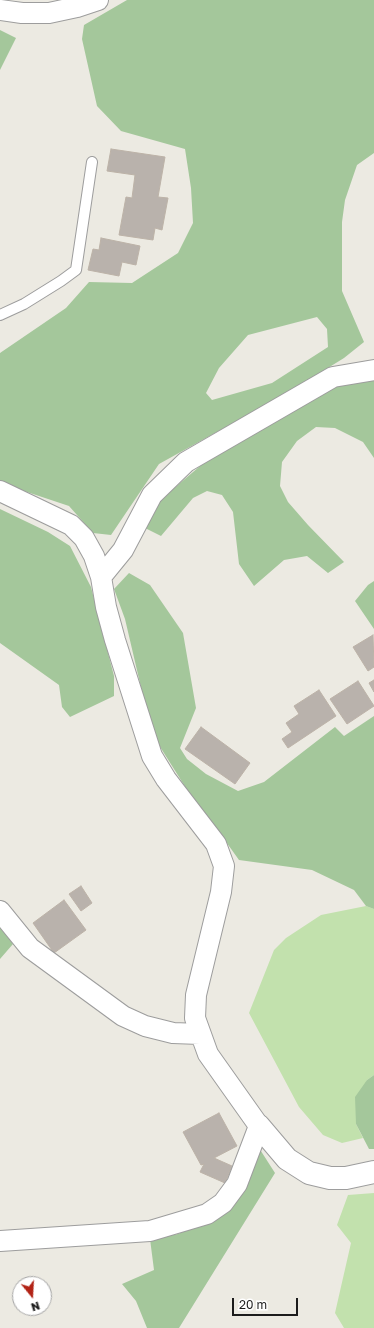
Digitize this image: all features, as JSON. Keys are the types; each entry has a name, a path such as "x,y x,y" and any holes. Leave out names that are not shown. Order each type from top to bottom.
{"street":[{"path":"0,10 22,13 49,12 77,7 98,0"},
{"path":"101,577 123,550 152,495 186,462 333,377 374,370"},
{"path":"0,491 71,525 84,538 94,556 101,577 106,607 115,640 152,756 166,780 216,844 224,866 221,892 196,995 195,1018 208,1054 259,1126 287,1159 308,1173 330,1178 346,1178 374,1172"},
{"path":"0,911 30,948 123,1016 145,1026 173,1033 200,1034"},
{"path":"0,1241 150,1231 208,1214 223,1203 237,1184 259,1126"}],"lane":[{"path":"0,315 24,304 76,270 92,162"}],"green space":[{"path":"127,0 374,0 374,153 357,165 345,200 342,222 342,291 364,342 344,358 289,392 159,464 111,535 93,533 69,506 0,483 0,353 66,308 89,282 132,283 178,253 193,223 191,188 185,149 121,131 97,106 82,39 84,25","holes":["317,317 327,329 328,347 272,383 212,400 206,393 219,368 248,335"]},
{"path":"0,30 16,38 0,70"},
{"path":"374,378 374,458 363,442 335,428 316,427 297,441 282,462 280,486 288,502 344,562 328,573 307,556 284,560 254,586 239,564 233,512 222,495 207,491 193,498 161,536 145,528 159,501 206,461 335,386"},
{"path":"0,509 48,532 70,546 91,587 114,676 114,696 70,717 62,707 59,685 0,643"},
{"path":"129,573 150,585 183,633 196,708 180,748 187,759 206,774 238,791 264,782 335,727 344,736 374,716 374,909 366,906 354,890 312,870 239,860 196,804 157,742 147,713 125,619 114,589"},
{"path":"374,581 374,629 355,601 368,585"},
{"path":"366,906 374,909 374,1075 367,1080 356,1124 363,1138 342,1143 323,1135 299,1107 249,1013 274,950 286,938 321,915"},
{"path":"0,926 13,944 0,959"},
{"path":"374,1075 374,1149 369,1149 356,1124 355,1097 367,1080"},
{"path":"259,1148 275,1173 179,1328 147,1328 136,1301 122,1284 154,1270 150,1239 178,1234 207,1221"},
{"path":"374,1193 374,1328 344,1328 335,1313 351,1243 337,1225 348,1195"}],"building":[{"path":"111,149 165,157 158,197 168,198 162,230 155,228 153,240 119,235 126,197 132,198 135,175 107,171"},
{"path":"101,238 140,246 136,265 122,262 119,276 88,270 93,249 99,250"},
{"path":"373,635 374,667 368,671 353,647"},
{"path":"374,680 374,692 369,683"},
{"path":"358,681 374,706 347,724 330,699"},
{"path":"319,690 336,716 288,748 282,739 292,732 286,723 299,714 294,706"},
{"path":"201,727 250,763 235,784 185,749"},
{"path":"81,886 92,903 81,911 69,894"},
{"path":"64,900 86,930 54,953 33,923"},
{"path":"219,1113 237,1146 214,1158 232,1166 225,1183 200,1172 204,1164 201,1165 183,1132"}]}
